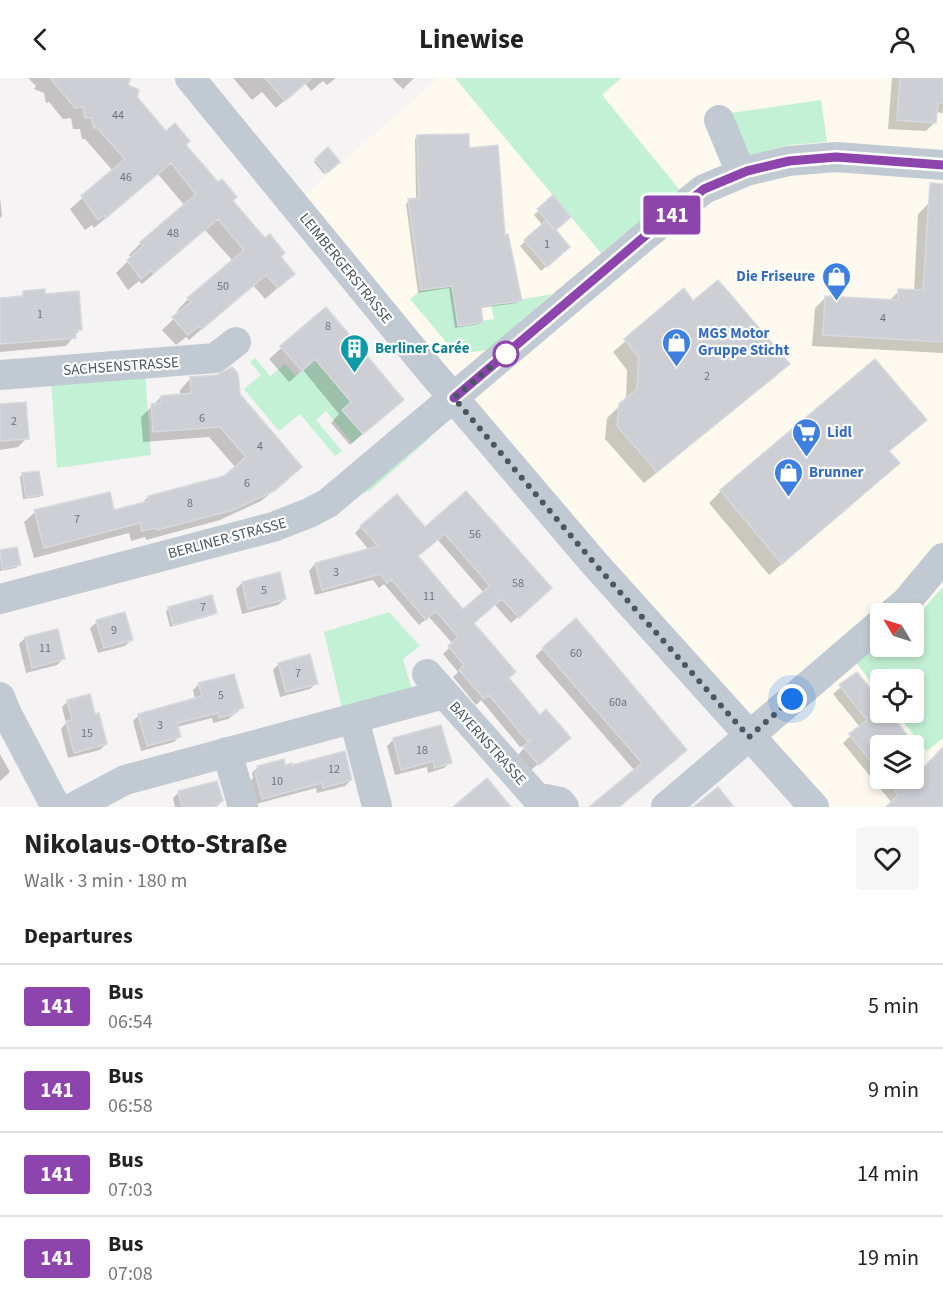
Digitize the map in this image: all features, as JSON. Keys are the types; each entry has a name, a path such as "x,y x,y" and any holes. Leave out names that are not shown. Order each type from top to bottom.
{"street":[{"name":"LEIMBERGERSTRASSE","path":"190,78 323,242 595,564 814,807"},
{"path":"719,120 741,173"},
{"name":"BERLINER STRASSE","path":"0,599 273,527 300,517 340,494 645,236 704,189 741,173 789,161 836,157 943,165"},
{"name":"SACHSENSTRASSE","path":"0,375 215,358 236,342"},
{"path":"905,603 943,558"},
{"path":"666,807 870,633"},
{"name":"BAYERNSTRASSE","path":"74,807 124,780 354,719 435,684 536,797 560,802 564,807"},
{"path":"0,697 56,807"},
{"path":"354,719 377,806"},
{"path":"227,752 243,807"}],"shaded area":[{"path":"439,78 943,78 943,807 814,807 294,204"}],"green space":[{"path":"455,78 621,78 602,95 679,189 601,253"},
{"path":"821,100 827,142 790,145 743,157 730,113"},
{"path":"452,286 458,325 494,319 491,305 552,294 488,350 456,354 410,299 421,290"},
{"path":"326,351 362,393 342,410 363,434 352,443 326,411 316,420 342,451 335,456 300,414 279,431 244,389 261,375 250,362 255,358 270,376 285,364 296,376"},
{"path":"145,372 151,455 57,468 51,381"},
{"path":"427,436 430,438 371,490 364,493 362,490"},
{"path":"943,587 943,738 927,751 924,747 924,735 914,735 904,723 924,723 924,669 870,669 870,680 854,660 870,651 870,657 924,657 924,608"},
{"path":"389,612 420,646 403,659 413,694 343,712 324,632"}],"building":[{"path":"50,78 131,78 128,85 139,90 137,97 166,131 175,123 190,141 186,145 218,182 222,179 237,197 233,201 265,238 270,234 285,253 281,257 295,274 278,288 266,275 202,329 199,326 188,335 172,317 191,302 187,298 244,250 218,219 154,273 151,270 141,279 127,260 143,246 140,242 196,194 171,163 106,218 104,215 98,220 81,196 125,159 97,128 94,128 91,118 85,118 83,107 75,108"},
{"path":"265,78 312,78 285,101"},
{"path":"900,78 943,78 943,103 938,103 936,123 897,120"},
{"path":"469,134 469,148 498,145 505,236 508,234 522,301 481,306 483,322 458,326 452,286 421,290 408,199 419,198 417,135"},
{"path":"328,147 340,162 327,173 315,159"},
{"path":"930,183 943,184 943,342 823,335 825,296 898,300 898,289 923,290"},
{"path":"553,195 571,217 556,230 570,247 547,267 524,240 547,220 537,209"},
{"path":"718,280 790,364 657,472 617,426 619,404 637,389 639,357 624,339 684,288 693,301"},
{"path":"45,289 45,294 79,291 82,330 75,330 76,338 0,344 0,298 23,296 23,291"},
{"name":"Berliner Carée","path":"326,307 404,400 363,434 342,410 351,402 315,359 302,371 280,346"},
{"path":"875,359 927,420 889,451 900,463 782,564 720,490"},
{"path":"232,367 238,374 240,394 302,467 274,491 233,510 157,530 156,528 142,531 140,523 44,548 34,510 110,492 114,510 149,501 148,496 224,476 246,457 220,427 153,432 151,404 161,403 161,396 191,393 190,377 217,375"},
{"path":"26,402 29,439 0,441 0,404"},
{"path":"39,471 43,495 26,497 22,473"},
{"path":"466,491 552,588 519,618 502,599 474,623 516,672 509,678 540,715 546,709 571,738 539,765 523,747 532,739 527,741 489,695 484,699 459,670 464,665 448,646 458,637 436,611 426,620 391,579 387,583 380,574 322,590 315,563 378,546 360,526 397,494 425,527","holes":["445,534 490,586 463,609 418,556"]},
{"path":"17,547 21,565 2,569 0,550"},
{"path":"280,572 286,599 248,609 242,582"},
{"path":"212,595 217,613 173,625 168,607"},
{"path":"125,612 133,640 104,648 96,620"},
{"path":"576,618 687,750 619,807 589,807 642,763 542,648"},
{"path":"58,629 65,659 32,668 25,637"},
{"path":"310,654 318,684 286,692 278,663"},
{"path":"857,672 870,688 870,723 898,723 907,735 870,735 870,760 849,734 867,720 839,685"},
{"path":"234,674 244,708 219,718 218,713 177,723 181,737 147,746 138,714 202,696 198,683"},
{"path":"90,694 95,714 99,713 107,744 74,753 66,721 72,720 67,700"},
{"path":"441,725 452,763 434,768 433,761 401,770 393,738"},
{"path":"943,747 943,807 886,807 898,795 893,789 924,789 924,767"},
{"path":"345,751 352,780 323,788 322,783 262,799 255,773 258,772 257,766 284,759 285,765 292,763 292,765"},
{"path":"487,778 511,807 453,807"},
{"path":"217,781 223,801 216,803 217,807 182,807 178,791"},
{"path":"718,787 734,807 693,807"}],"bus line":[{"name":"141","path":"454,398 548,317 704,189 747,171 789,161 836,157 943,165"}],"place":[{"name":"Die Friseure","path":"836,302"},
{"name":"MGS Motor Gruppe Sticht","path":"677,368"},
{"name":"Berliner Carée","path":"354,374"},
{"name":"Lidl","path":"806,458"},
{"name":"Brunner","path":"788,498"}],"route":[{"path":"506,354 454,398 595,564 749,737 792,699"}]}
